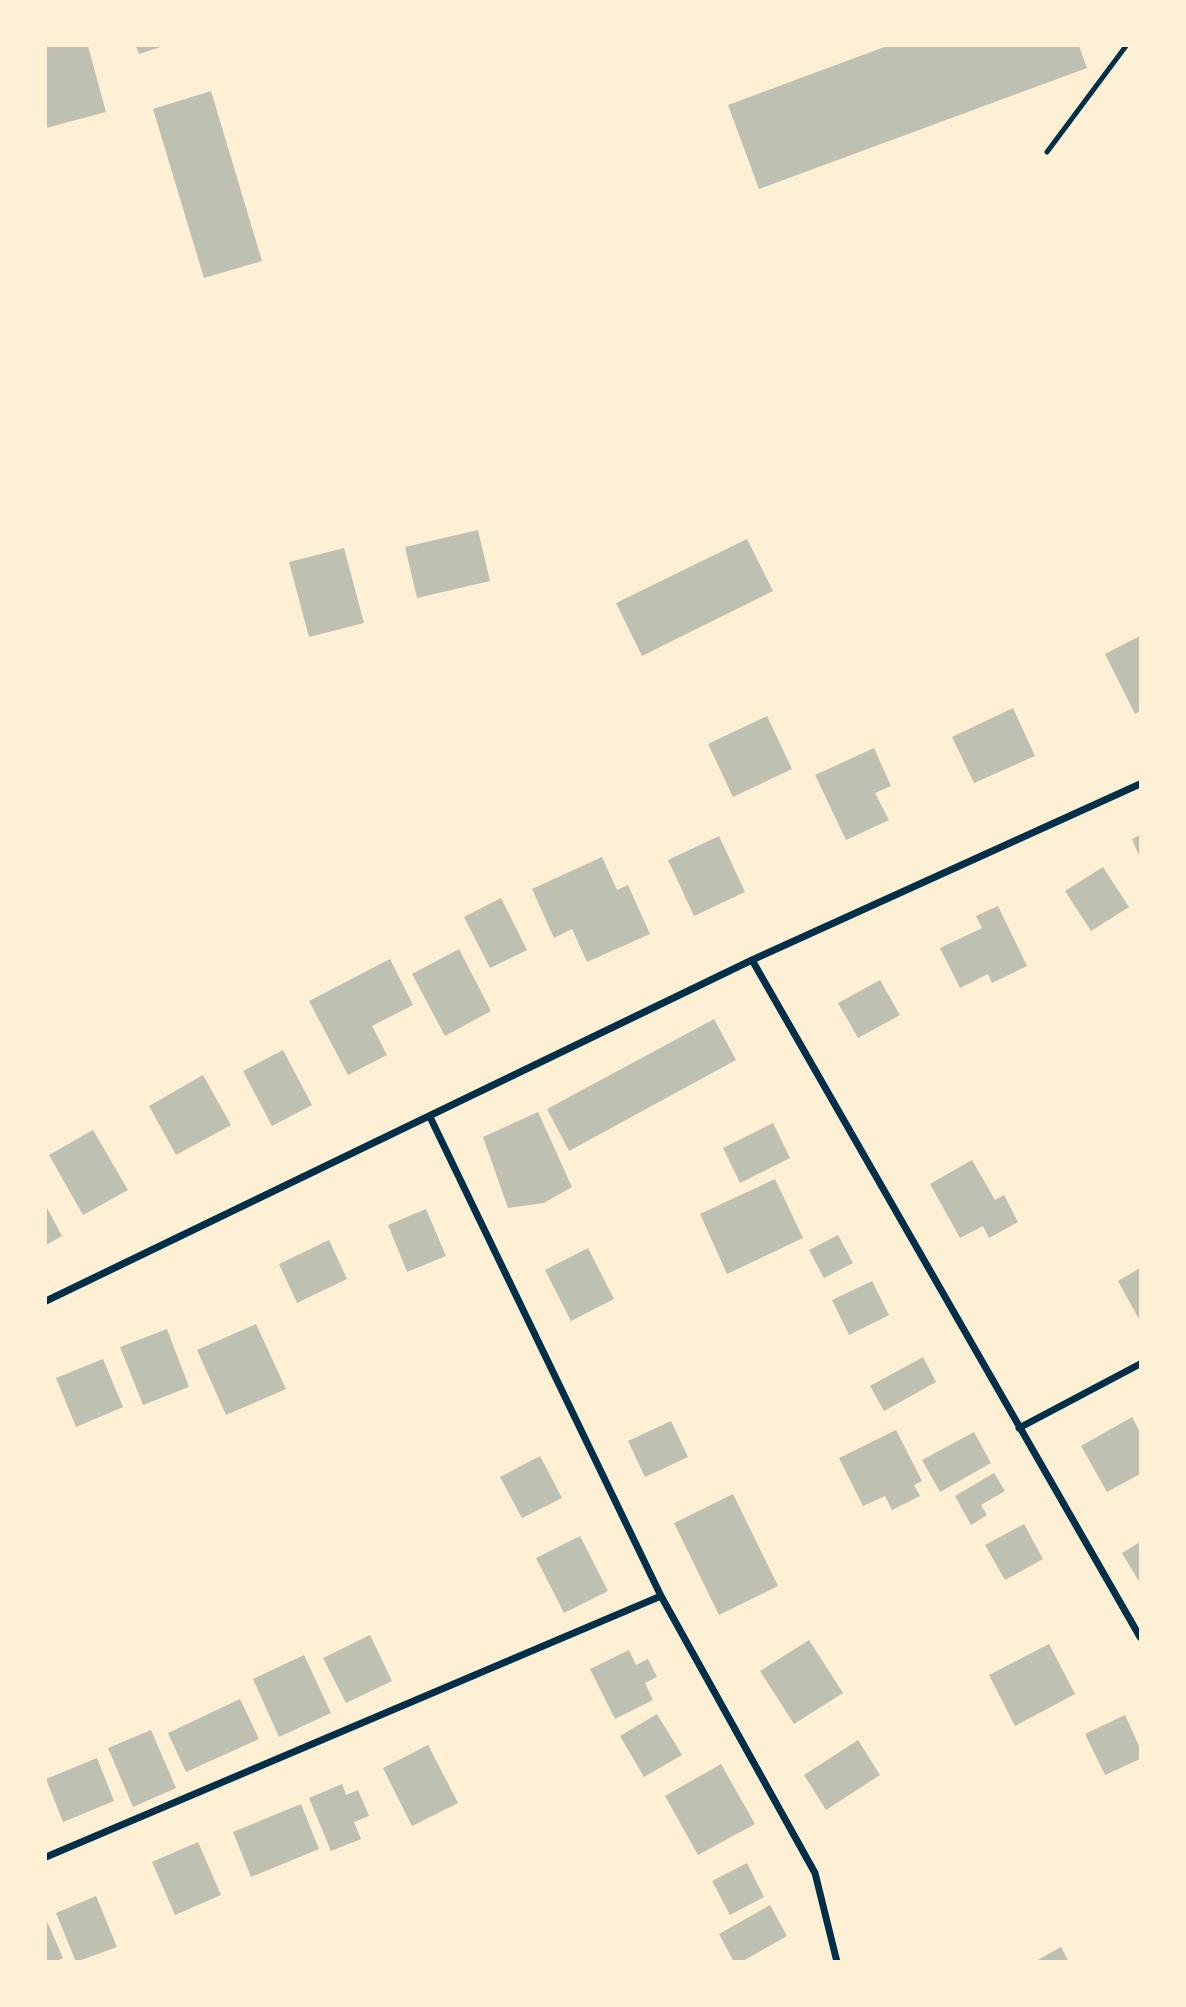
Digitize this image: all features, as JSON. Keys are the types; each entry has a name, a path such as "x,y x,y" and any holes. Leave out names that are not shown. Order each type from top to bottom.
{"street":[{"path":"46,1301 752,960 1140,784"},
{"path":"752,960 1140,1637"},
{"path":"430,1117 661,1596 815,1873 837,1962"},
{"path":"1018,1428 1140,1364"},
{"path":"46,1857 661,1596"}],"lane":[{"path":"1047,152 1126,46"}],"building":[{"path":"46,46 88,46 106,112 46,128"},
{"path":"136,46 164,46 139,54"},
{"path":"887,46 1079,46 1087,68 759,189 728,105"},
{"path":"211,91 262,261 204,278 153,109"},
{"path":"478,530 490,581 417,598 405,547"},
{"path":"747,539 773,591 642,656 616,603"},
{"path":"344,548 364,623 309,637 289,562"},
{"path":"1140,636 1140,711 1135,714 1105,654"},
{"path":"1013,708 1035,756 974,783 952,737"},
{"path":"767,716 792,769 733,797 708,744"},
{"path":"874,748 891,786 875,793 889,820 846,840 815,775"},
{"path":"1140,835 1140,858 1132,839"},
{"path":"719,836 745,892 694,916 668,860"},
{"path":"602,857 617,890 628,885 650,934 587,962 572,929 554,938 532,889"},
{"path":"1103,867 1129,907 1091,931 1065,891"},
{"path":"501,898 527,950 490,968 464,917"},
{"path":"998,906 1027,966 992,983 988,974 960,988 940,948 982,928 976,916"},
{"path":"459,949 491,1011 445,1036 412,974"},
{"path":"390,959 413,1005 372,1026 387,1055 348,1075 309,1001"},
{"path":"880,980 900,1015 858,1038 838,1003"},
{"path":"714,1019 736,1060 569,1151 547,1109"},
{"path":"283,1050 312,1105 272,1126 243,1071"},
{"path":"203,1075 231,1125 176,1155 149,1106"},
{"path":"538,1112 572,1187 544,1203 508,1208 483,1137"},
{"path":"773,1123 790,1158 740,1183 723,1148"},
{"path":"93,1130 128,1190 83,1215 49,1155"},
{"path":"972,1160 995,1200 1004,1195 1018,1222 989,1238 983,1226 960,1238 930,1184"},
{"path":"775,1179 803,1238 727,1274 700,1214"},
{"path":"46,1206 62,1236 46,1245"},
{"path":"426,1209 446,1256 407,1272 388,1225"},
{"path":"838,1235 853,1263 824,1278 809,1250"},
{"path":"329,1240 347,1279 297,1303 279,1264"},
{"path":"588,1248 614,1299 571,1321 545,1270"},
{"path":"1140,1268 1140,1321 1118,1281"},
{"path":"872,1281 889,1315 849,1335 832,1300"},
{"path":"256,1324 286,1389 226,1415 197,1350"},
{"path":"167,1329 189,1387 143,1405 120,1347"},
{"path":"923,1357 936,1382 884,1411 870,1386"},
{"path":"103,1359 123,1407 76,1427 56,1378"},
{"path":"1132,1417 1140,1432 1140,1474 1107,1492 1081,1446"},
{"path":"671,1421 688,1457 645,1477 628,1441"},
{"path":"896,1430 922,1481 914,1485 920,1496 892,1510 885,1496 863,1506 839,1458"},
{"path":"974,1432 991,1463 940,1492 922,1460"},
{"path":"540,1456 562,1498 522,1518 500,1477"},
{"path":"994,1473 1005,1491 981,1505 987,1515 971,1525 955,1496"},
{"path":"733,1494 778,1586 719,1615 674,1523"},
{"path":"1024,1524 1043,1559 1005,1580 985,1545"},
{"path":"580,1536 608,1591 564,1613 536,1558"},
{"path":"1140,1542 1140,1583 1122,1553"},
{"path":"370,1635 392,1681 346,1703 323,1658"},
{"path":"809,1640 843,1693 794,1724 760,1671"},
{"path":"1049,1644 1075,1694 1015,1726 989,1675"},
{"path":"629,1650 636,1665 648,1659 657,1677 645,1683 653,1700 615,1719 590,1669"},
{"path":"304,1655 331,1713 279,1737 253,1679"},
{"path":"240,1699 259,1739 186,1772 168,1733"},
{"path":"657,1714 682,1755 644,1777 620,1736"},
{"path":"1125,1715 1140,1748 1140,1759 1105,1775 1085,1734"},
{"path":"151,1730 176,1788 133,1807 108,1748"},
{"path":"858,1740 880,1775 826,1810 804,1775"},
{"path":"428,1745 458,1803 412,1826 383,1768"},
{"path":"97,1758 114,1801 63,1822 46,1779"},
{"path":"721,1764 755,1824 698,1855 665,1796"},
{"path":"342,1784 346,1795 358,1790 369,1816 354,1822 361,1839 331,1851 309,1798"},
{"path":"301,1804 319,1849 251,1877 233,1832"},
{"path":"198,1842 221,1895 175,1915 152,1862"},
{"path":"747,1863 764,1897 730,1915 712,1881"},
{"path":"96,1896 117,1947 76,1962 56,1913"},
{"path":"770,1905 787,1936 741,1962 734,1962 719,1934"},
{"path":"46,1919 63,1958 55,1962 46,1962"},
{"path":"1061,1947 1069,1962 1034,1962"}]}
